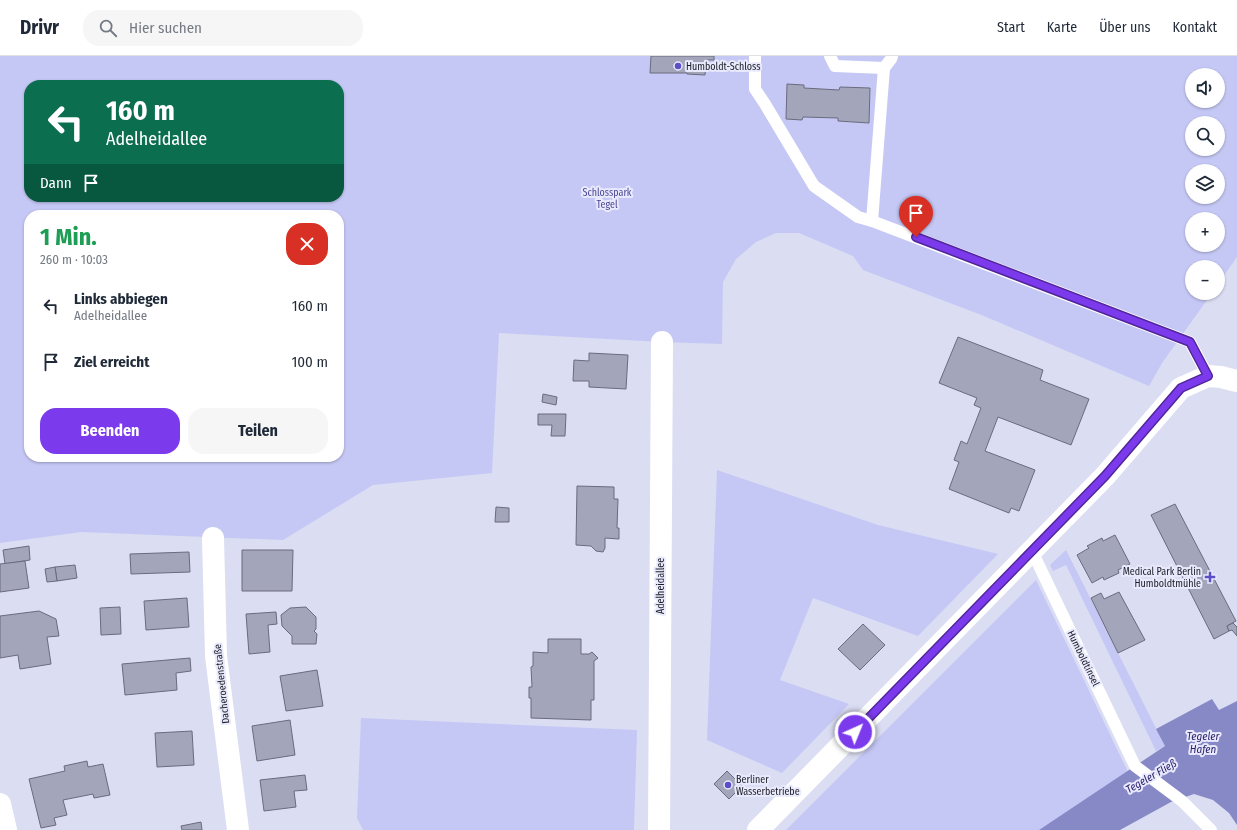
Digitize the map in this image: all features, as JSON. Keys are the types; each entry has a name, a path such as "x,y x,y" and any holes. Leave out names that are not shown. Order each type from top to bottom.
{"street":[{"name":"Adelheidallee","path":"659,830 662,342"},
{"path":"758,830 1105,476 1181,388 1208,376 1221,377 1237,381"},
{"name":"Dacheroedenstraße","path":"213,538 216,656 238,830"},
{"path":"0,804 6,830"}],"lane":[{"path":"754,56 755,89 814,186 858,217 1190,342 1208,376"},
{"path":"830,56 835,66 884,68"},
{"path":"872,221 884,68 892,56"},
{"path":"1237,375 1237,381"},
{"name":"Humboldtinsel","path":"1032,551 1135,766 1182,801 1211,830"}],"green space":[{"name":"Schlosspark Tegel","path":"0,56 1237,56 1237,257 1225,274 1225,260 1185,260 1185,300 1207,300 1162,363 1149,386 984,316 863,270 853,256 799,233 776,233 756,242 736,259 723,282 722,344 499,333 492,473 373,485 283,540 81,532 0,543"},
{"path":"717,470 878,525 998,554 918,636 813,598 780,680 849,704 782,773 707,740"},
{"path":"1066,550 1165,746 1156,751 1066,565 1053,571 1050,565"},
{"path":"1036,580 1128,772 1039,830 786,830"},
{"path":"361,718 637,730 634,830 363,830 357,818"}],"water":[{"path":"1212,699 1219,710 1237,701 1237,825 1229,813 1213,800 1194,794 1171,802 1120,830 1039,830 1165,746 1156,729"}],"building":[{"name":"Humboldt-Schloss","path":"651,56 714,56 714,60 706,60 705,75 687,73 650,73"},
{"path":"787,84 804,85 804,88 839,90 840,87 870,88 869,123 838,121 838,118 803,117 802,120 786,119"},
{"path":"958,337 1043,370 1040,380 1089,399 1071,445 998,417 985,451 1035,470 1019,511 1011,508 1009,513 949,489 959,462 954,460 961,441 967,444 981,408 974,405 977,398 939,383"},
{"path":"589,353 628,355 626,389 589,387 589,381 573,381 574,360 589,361"},
{"path":"543,394 557,397 556,405 542,402"},
{"path":"538,414 566,414 565,436 551,436 552,425 538,425"},
{"path":"577,486 614,487 614,499 618,499 617,528 619,528 619,539 605,538 605,548 603,552 596,551 591,546 576,545"},
{"path":"1175,504 1236,621 1227,626 1229,631 1214,639 1151,515"},
{"path":"496,507 509,508 509,522 495,522"},
{"path":"1115,535 1130,564 1118,570 1119,573 1104,580 1103,577 1092,583 1077,555 1089,548 1087,546 1102,538 1103,541"},
{"path":"29,546 30,560 5,564 3,550"},
{"path":"242,550 293,550 292,591 242,591"},
{"path":"189,552 190,572 131,574 130,554"},
{"path":"25,561 29,588 0,592 0,564"},
{"path":"75,565 77,578 57,581 55,567"},
{"path":"55,567 57,581 47,582 45,569"},
{"path":"1119,592 1145,640 1118,653 1091,598 1101,593 1104,599"},
{"path":"187,598 189,627 146,630 144,601"},
{"path":"120,607 121,634 101,635 100,608"},
{"path":"306,607 316,617 316,629 314,631 317,634 316,644 292,644 292,636 282,626 281,615 290,608"},
{"path":"39,611 56,619 59,636 47,637 51,664 20,669 18,655 0,658 0,616"},
{"path":"276,612 277,624 268,625 270,652 249,654 246,614"},
{"path":"1233,623 1237,627 1237,636 1232,630 1229,631 1227,626"},
{"path":"863,624 885,645 860,670 838,649"},
{"path":"548,639 581,639 581,654 589,654 592,652 598,658 594,661 594,700 591,700 591,720 531,718 531,698 529,698 529,687 532,687 531,667 533,666 533,652 548,653"},
{"path":"190,658 191,671 176,673 177,690 125,695 122,664"},
{"path":"317,670 323,706 286,711 280,676"},
{"path":"290,720 295,755 257,761 252,726"},
{"path":"192,731 194,765 157,767 155,733"},
{"path":"87,761 88,767 103,764 110,795 94,798 93,794 63,800 67,815 54,818 56,825 41,828 29,779 65,771 64,766"},
{"name":"Berliner Wasserbetriebe","path":"727,771 742,786 729,799 714,784"},
{"path":"305,775 307,790 294,791 296,807 264,811 260,780"},
{"path":"201,822 202,830 182,830 181,826"}],"place":[{"name":"Humboldt-Schloss","path":"678,66"},
{"name":"Medical Park Berlin Humboldtmühle","path":"1210,577"},
{"name":"Berliner Wasserbetriebe","path":"728,785"}],"route":[{"path":"855,732 1105,476 1181,388 1208,376 1190,342 916,237"}],"water label":[{"name":"Tegeler Hafen","path":"1203,742"},
{"name":"Tegeler Fließ","path":"1151,776"}]}
